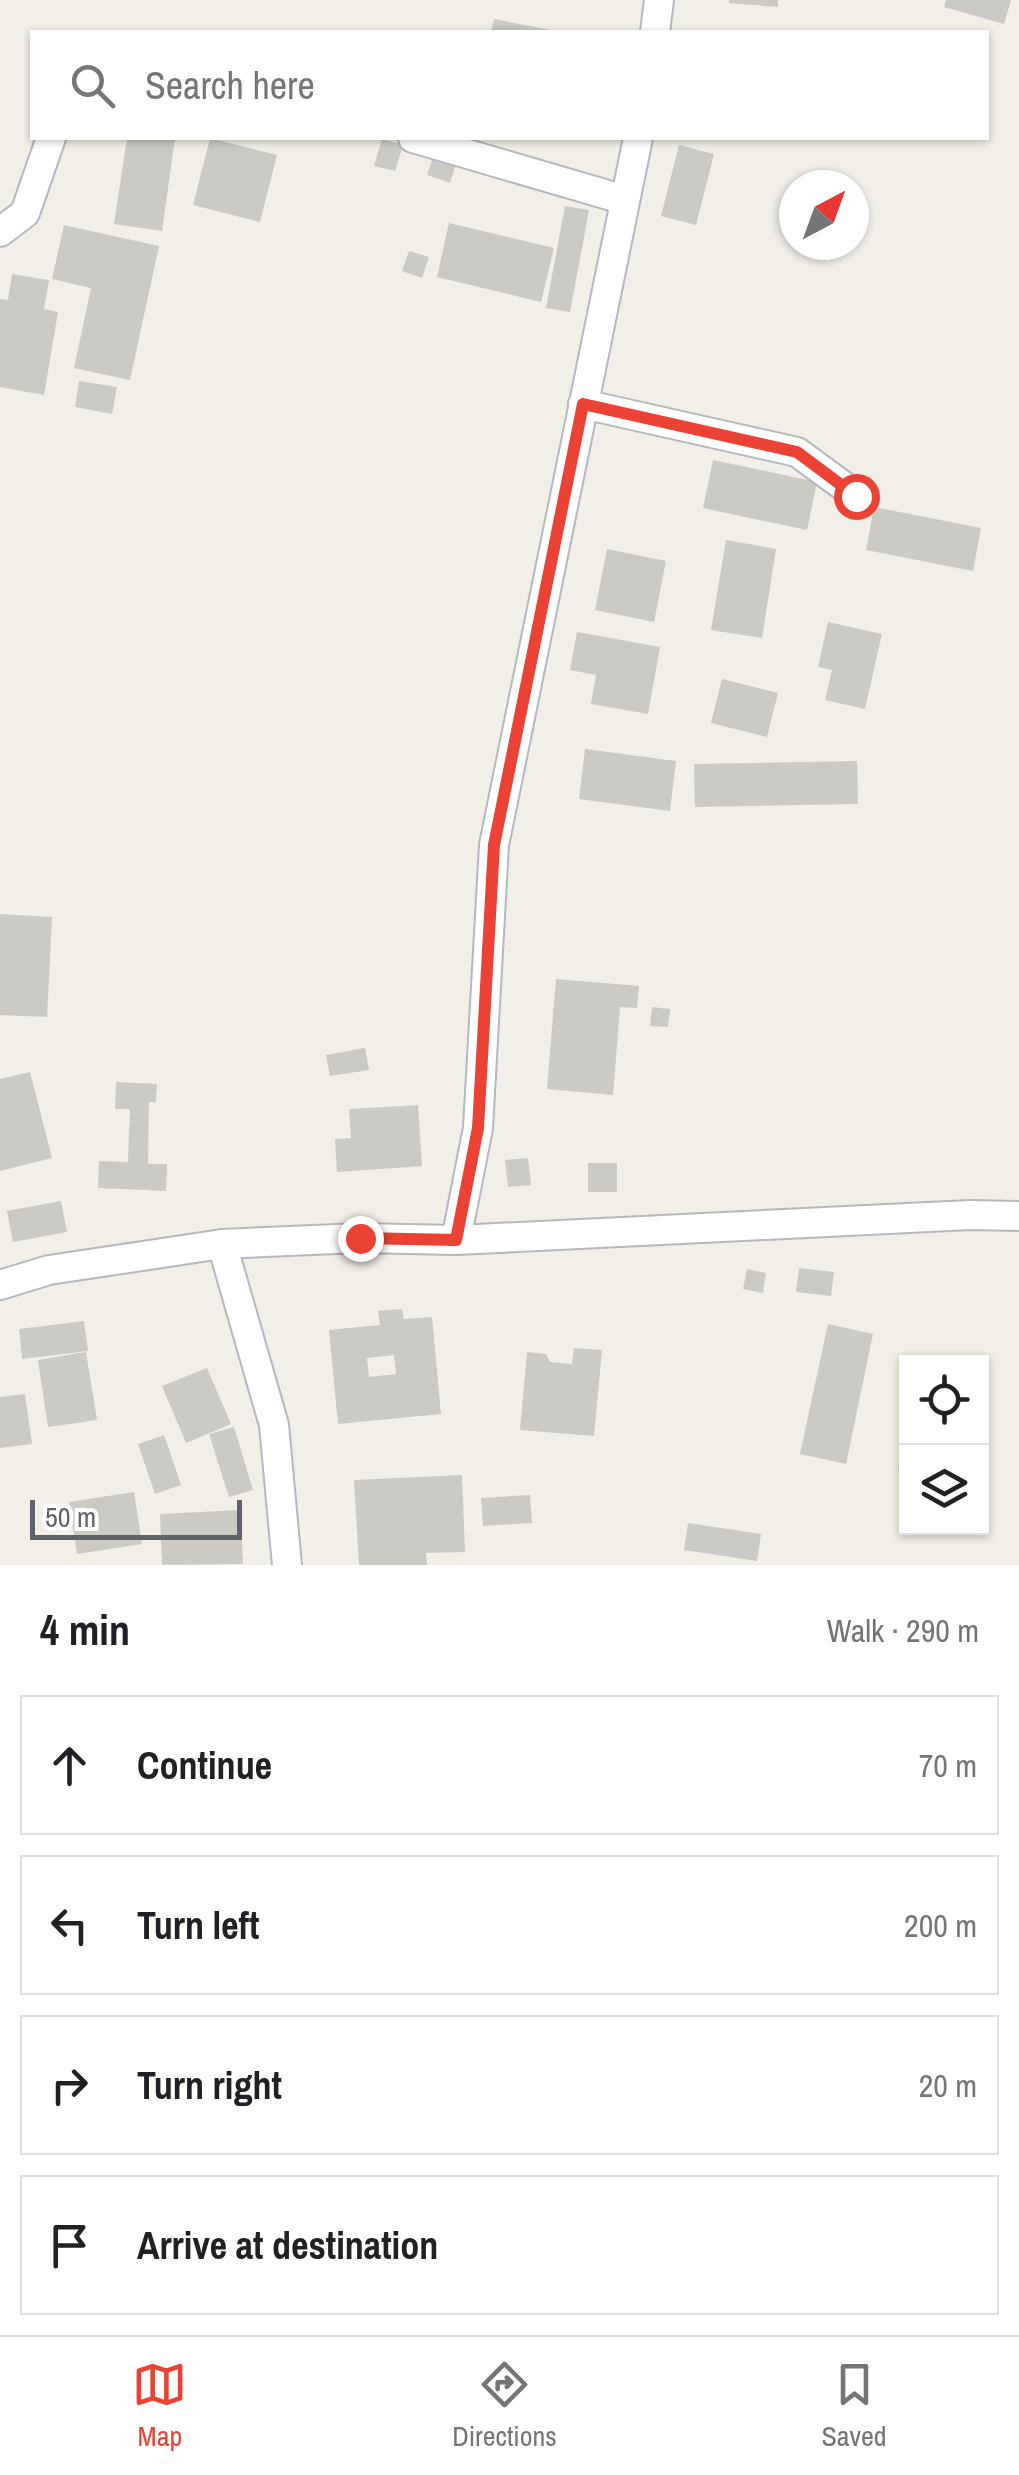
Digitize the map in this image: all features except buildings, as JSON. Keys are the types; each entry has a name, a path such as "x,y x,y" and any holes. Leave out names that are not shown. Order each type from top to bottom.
{"street":[{"path":"656,30 660,0"},
{"path":"0,232 24,213 50,140"},
{"path":"420,140 626,200"},
{"path":"456,1240 478,1128 494,845 638,140"},
{"path":"583,404 797,452 856,496"},
{"path":"0,1285 49,1270 222,1244 360,1238 456,1240 970,1215 1019,1216"},
{"path":"222,1244 274,1425 286,1565"}],"route":[{"path":"360,1238 456,1240 478,1128 494,845 583,404 797,452 856,496"}]}
